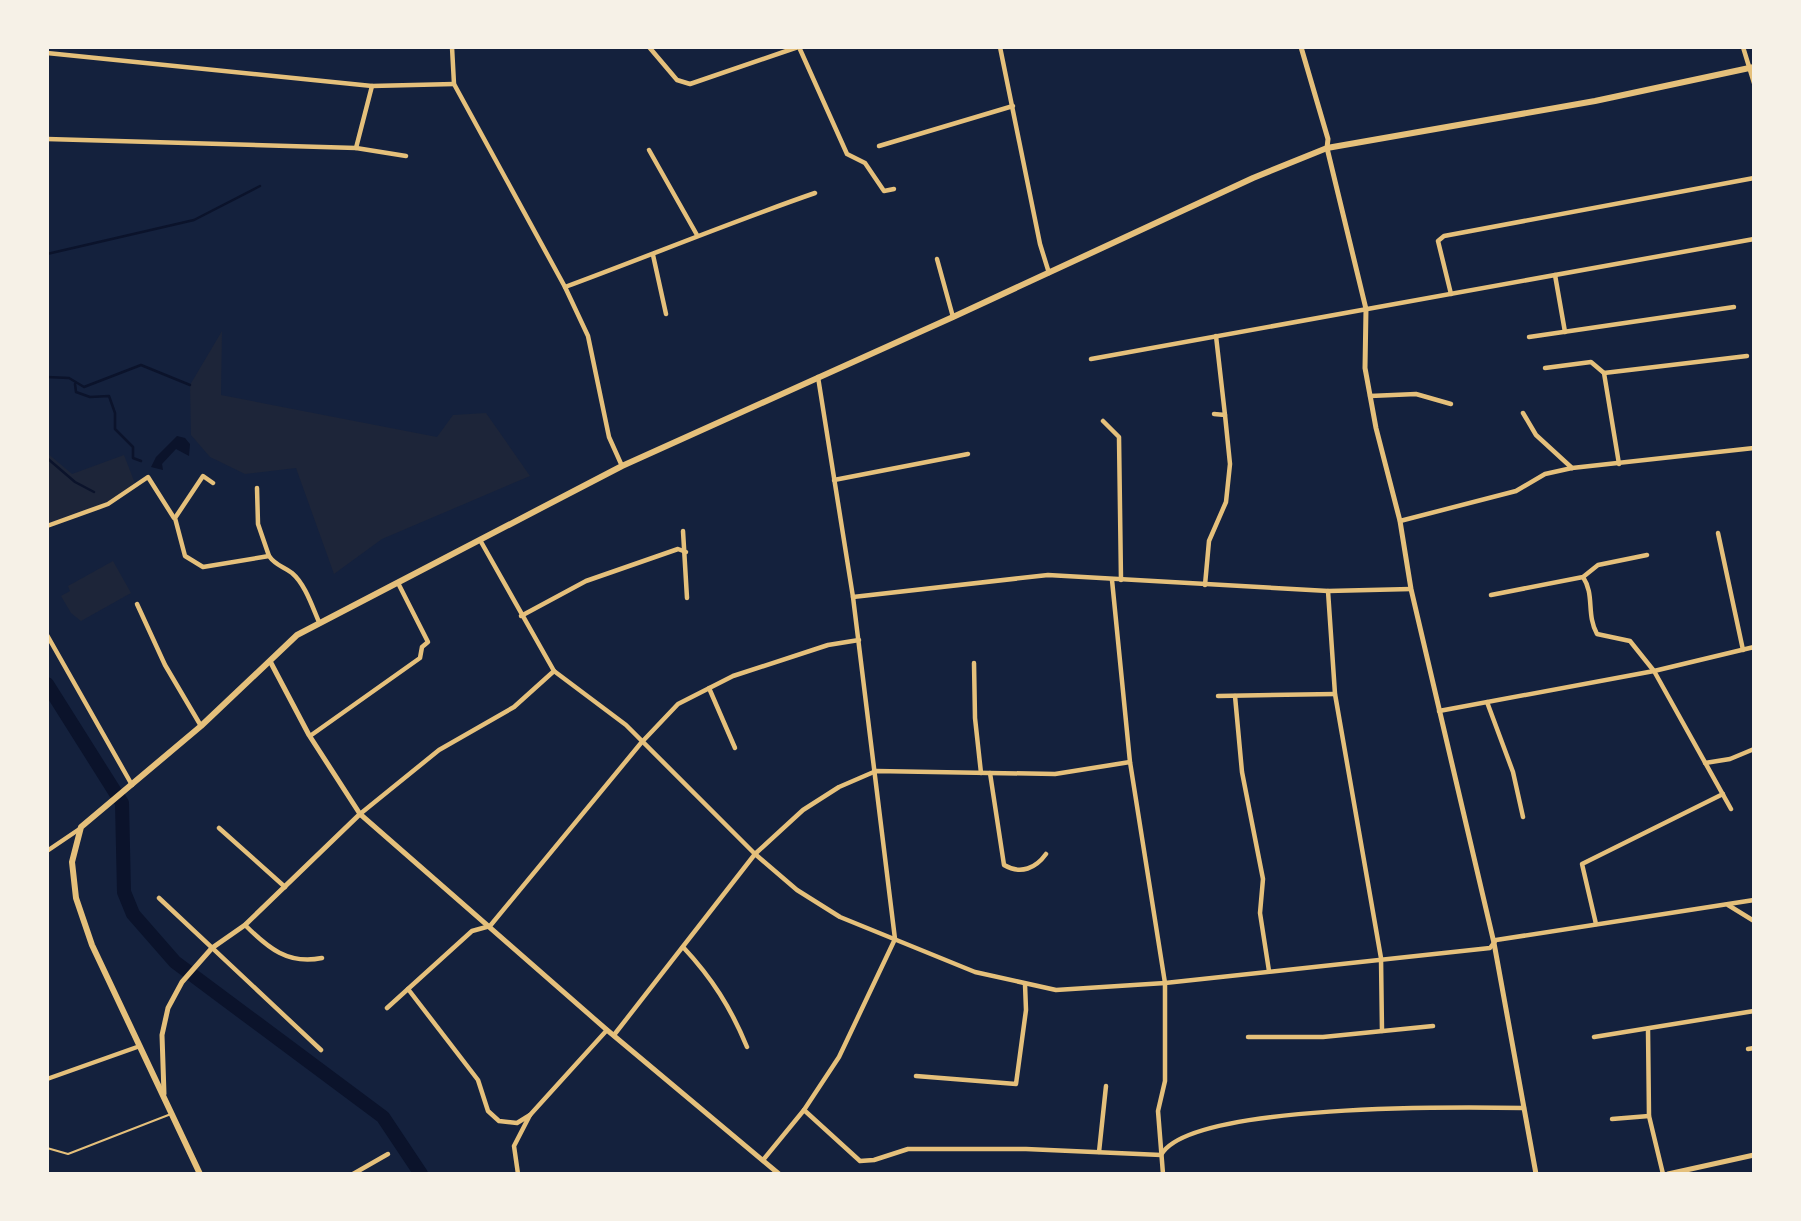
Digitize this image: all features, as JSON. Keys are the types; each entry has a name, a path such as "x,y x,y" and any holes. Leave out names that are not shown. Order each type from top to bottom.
{"main road":[{"path":"200,1174 92,945 76,898 72,862 81,827 201,726 271,663 297,635 622,466 1253,178 1327,148 1595,101 1752,67"}],"street":[{"path":"452,47 454,84 565,287 588,336 609,437 622,466"},
{"path":"649,47 677,80 690,84 798,47 847,154 865,163 884,191 894,189"},
{"path":"1000,47 1040,244 1049,273"},
{"path":"1301,47 1328,139 1327,148 1366,309 1365,368 1370,396 1400,521 1411,589 1494,943 1536,1174"},
{"path":"1743,47 1752,67 1754,83"},
{"path":"47,53 372,86 454,84"},
{"path":"356,148 372,86"},
{"path":"879,146 1013,106"},
{"path":"47,139 356,148 406,156"},
{"path":"649,150 697,235"},
{"path":"1451,294 1438,241 1444,236 1754,178"},
{"path":"565,287 653,255 697,235 815,193"},
{"path":"1091,359 1754,239"},
{"path":"653,255 666,314"},
{"path":"937,259 953,317"},
{"path":"1555,275 1565,331"},
{"path":"1529,338 1734,307"},
{"path":"1205,584 1209,541 1226,502 1230,464 1216,336"},
{"path":"1604,373 1747,356"},
{"path":"1545,368 1591,362 1604,373 1619,464"},
{"path":"763,1160 804,1110 839,1057 895,939 859,640 818,376"},
{"path":"1370,396 1416,394 1451,404"},
{"path":"1523,413 1536,435 1572,468"},
{"path":"1214,414 1225,415"},
{"path":"1103,421 1119,437 1121,580"},
{"path":"1400,521 1476,503 1527,487 1545,474 1572,468 1754,447"},
{"path":"834,480 968,454"},
{"path":"175,518 203,476 213,483"},
{"path":"47,526 108,504 148,477 175,518 185,556 203,567 270,556"},
{"path":"257,488 258,524 270,556 275,565 292,573 308,597 319,622"},
{"path":"684,531 687,598"},
{"path":"1718,533 1743,650"},
{"path":"481,540 554,671 626,725 641,743 755,854 797,890 840,917 975,972 1056,990 1165,982 1490,948 1496,940 1754,900"},
{"path":"521,616 617,568 678,549 686,552"},
{"path":"1491,595 1583,577 1598,565 1647,555"},
{"path":"853,597 1048,575 1328,591 1411,589"},
{"path":"1583,577 1591,588 1589,616 1597,634 1630,641 1654,671 1731,809"},
{"path":"1112,580 1130,762 1165,982 1164,1080 1158,1111 1163,1174"},
{"path":"310,736 421,658 422,647 428,642 398,583"},
{"path":"1328,591 1335,694 1381,958 1382,1031"},
{"path":"138,604 165,665 201,726"},
{"path":"47,635 129,788"},
{"path":"387,1008 472,931 490,926 641,743 678,704 733,676 796,655 859,640"},
{"path":"1439,711 1654,671 1754,647"},
{"path":"271,663 310,736 360,814 607,1030 779,1174"},
{"path":"974,663 975,718 981,773"},
{"path":"165,1101 162,1035 168,1008 182,982 212,948 245,925 360,814 439,750 514,707 554,671"},
{"path":"709,688 735,748"},
{"path":"1219,696 1335,694"},
{"path":"1235,696 1242,772 1263,879 1260,913 1269,971"},
{"path":"1487,702 1513,772 1522,817"},
{"path":"1705,763 1730,760 1754,749"},
{"path":"614,1035 755,854 803,810 839,787 876,771 1055,774 1130,762"},
{"path":"989,773 1004,865 1011,869 1027,869 1038,865 1046,853"},
{"path":"1596,924 1582,864 1723,794"},
{"path":"47,851 81,827"},
{"path":"219,828 285,887"},
{"path":"159,898 321,1050"},
{"path":"1727,904 1754,921"},
{"path":"245,925 261,942 286,958 322,958"},
{"path":"683,947 709,975 725,998 747,1047"},
{"path":"916,1076 1016,1084 1026,1010 1025,984"},
{"path":"408,989 478,1080 488,1111 499,1121 517,1123 530,1115"},
{"path":"1594,1037 1754,1011"},
{"path":"1248,1037 1323,1037 1433,1026"},
{"path":"1648,1028 1649,1116 1662,1174"},
{"path":"518,1174 514,1146 530,1115 607,1030"},
{"path":"47,1079 140,1046"},
{"path":"1099,1152 1107,1086"},
{"path":"1161,1155 1167,1144 1183,1135 1256,1119 1428,1107 1524,1108"},
{"path":"804,1110 860,1161 874,1160 908,1149 1161,1155"},
{"path":"1612,1119 1649,1116"},
{"path":"357,1173 388,1154"},
{"path":"1668,1174 1754,1154"}],"lane":[{"path":"47,1148 68,1154 171,1114"}],"shaded area":[{"path":"222,331 221,395 437,437 453,415 486,413 530,476 382,539 334,574 296,468 245,474 210,457 191,435 190,385"},
{"path":"177,436 185,438 190,444 189,456 176,449 162,464 163,470 151,467 156,457"},
{"path":"47,453 72,474 124,455 136,486 107,503 47,524"},
{"path":"113,561 131,593 81,621 71,613 61,596 70,591 68,586"}],"waterway":[{"path":"47,254 194,220 260,186"},
{"path":"47,377 69,378 84,387 141,365 190,385"},
{"path":"75,384 76,392 90,397 109,396 115,413 115,429 133,447 133,458 141,461"},
{"path":"47,458 75,482 94,492"},
{"path":"47,684 122,803 124,892 133,914 175,962 383,1117 421,1174"}]}
